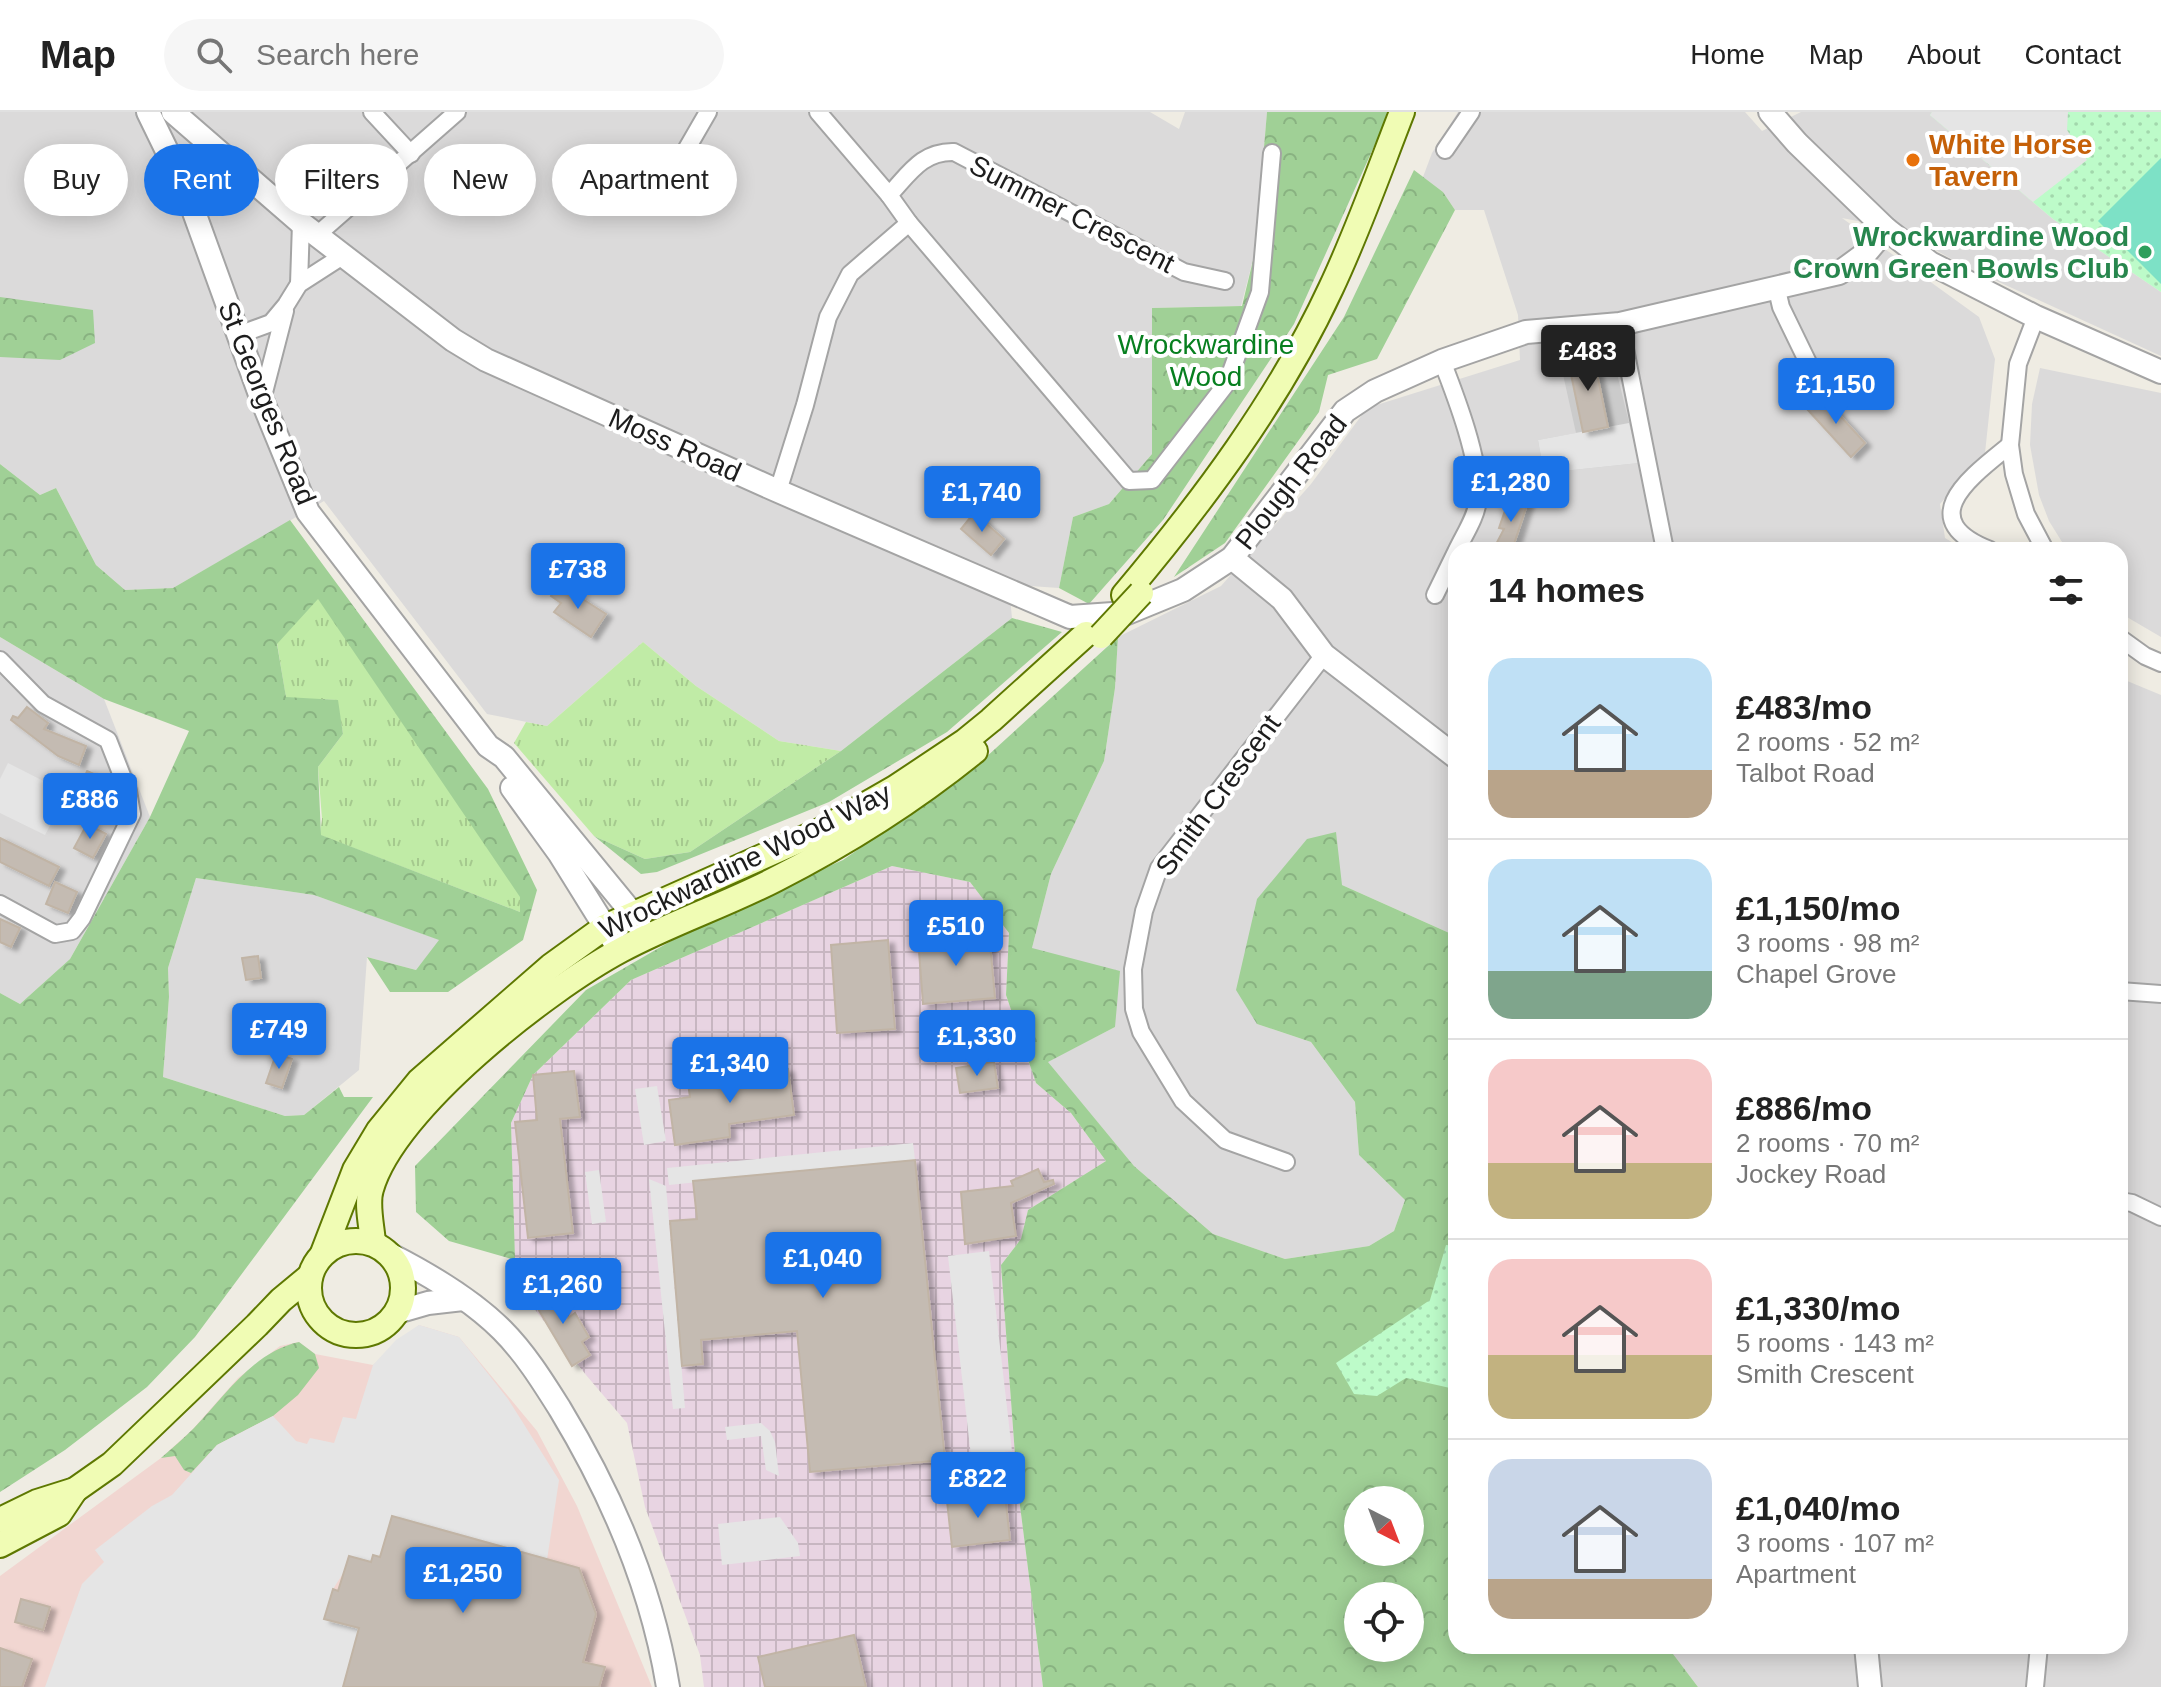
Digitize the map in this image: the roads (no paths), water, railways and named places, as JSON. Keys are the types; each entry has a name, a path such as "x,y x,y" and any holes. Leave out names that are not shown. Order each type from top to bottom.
{"main road":[{"name":"Wrockwardine Wood Way","path":"1132,594 1205,495 1280,382 1331,288 1402,112"},
{"name":"Wrockwardine Wood Way","path":"382,1249 369,1193 378,1169 397,1138 436,1094 505,1031 620,950 775,880 869,828 938,781 1020,714 1132,594 1216,499 1265,429 1305,362 1345,291 1417,112"},
{"name":"Wrockwardine Wood Way","path":"323,1253 355,1170 379,1130 419,1081 551,966 605,927 632,913 820,831 895,788 973,734 1094,635"},
{"path":"0,1520 37,1502 75,1490 112,1464 281,1300 310,1276 323,1253 338,1244 355,1240 382,1249 401,1272 403,1292 397,1312 381,1328 360,1335 338,1331 318,1316 311,1303 310,1276"},
{"path":"257,1325 291,1314 318,1316"},
{"path":"0,1545 59,1514 75,1490"}],"street":[{"name":"St Georges Road","path":"148,112 164,144"},
{"name":"Moss Road","path":"173,112 208,144"},
{"path":"372,112 411,154"},
{"path":"238,335 271,323 286,305 299,284 309,229 411,154 457,112"},
{"path":"690,144 708,112"},
{"path":"818,112 1129,481 1152,480 1227,383 1260,292 1272,153"},
{"path":"1445,150 1471,112"},
{"path":"1770,112 1797,143 1886,229 1930,263 2036,317 2161,372"},
{"name":"Summer Crescent","path":"889,195 921,161 936,152 954,152 1184,272 1225,281"},
{"name":"Moss Road","path":"259,188 453,340 486,360 1070,617 1127,613 1183,590 1232,558"},
{"name":"St Georges Road","path":"195,216 262,400 308,512 488,746 504,757 632,913 647,937"},
{"path":"778,491 828,317 850,274 909,223"},
{"name":"Plough Road","path":"1232,558 1345,411 1375,391 1442,361 1526,332 1620,324 1777,290 1839,273 1865,254 1886,229"},
{"path":"299,284 344,255"},
{"path":"1777,290 1781,307 1815,377"},
{"path":"262,400 286,305"},
{"path":"2036,317 2018,364 2010,445 2014,474 2026,514 2039,542"},
{"path":"1620,324 1663,542"},
{"path":"1442,361 1462,416 1478,481 1478,502 1460,542"},
{"path":"1970,542 1958,531 1953,519 1956,493 2010,445"},
{"path":"1232,558 1282,599 1324,655 1448,751"},
{"path":"1435,595 1448,568"},
{"path":"2128,644 2161,663"},
{"name":"Smith Crescent","path":"1286,1162 1225,1140 1183,1101 1141,1032 1134,1009 1133,969 1144,911 1159,868 1324,655"},
{"path":"0,660 43,704 108,740 128,791 132,814 82,918 72,931 55,934 0,904"},
{"name":"St Georges Road","path":"488,746 494,763 559,853 620,950"},
{"path":"2128,992 2161,994"},
{"path":"2128,1202 2161,1217"},
{"path":"382,1249 423,1271 502,1330 536,1372 590,1459 633,1553 662,1650 668,1687"},
{"path":"397,1312 428,1303 463,1299"},
{"path":"1867,1654 1870,1687"},
{"path":"2035,1687 2038,1654"}],"place":[{"name":"White Horse Tavern","path":"1913,160"},
{"name":"Wrockwardine Wood Crown Green Bowls Club","path":"2145,252"}],"park label":[{"name":"Wrockwardine Wood","path":"1206,360"}]}
